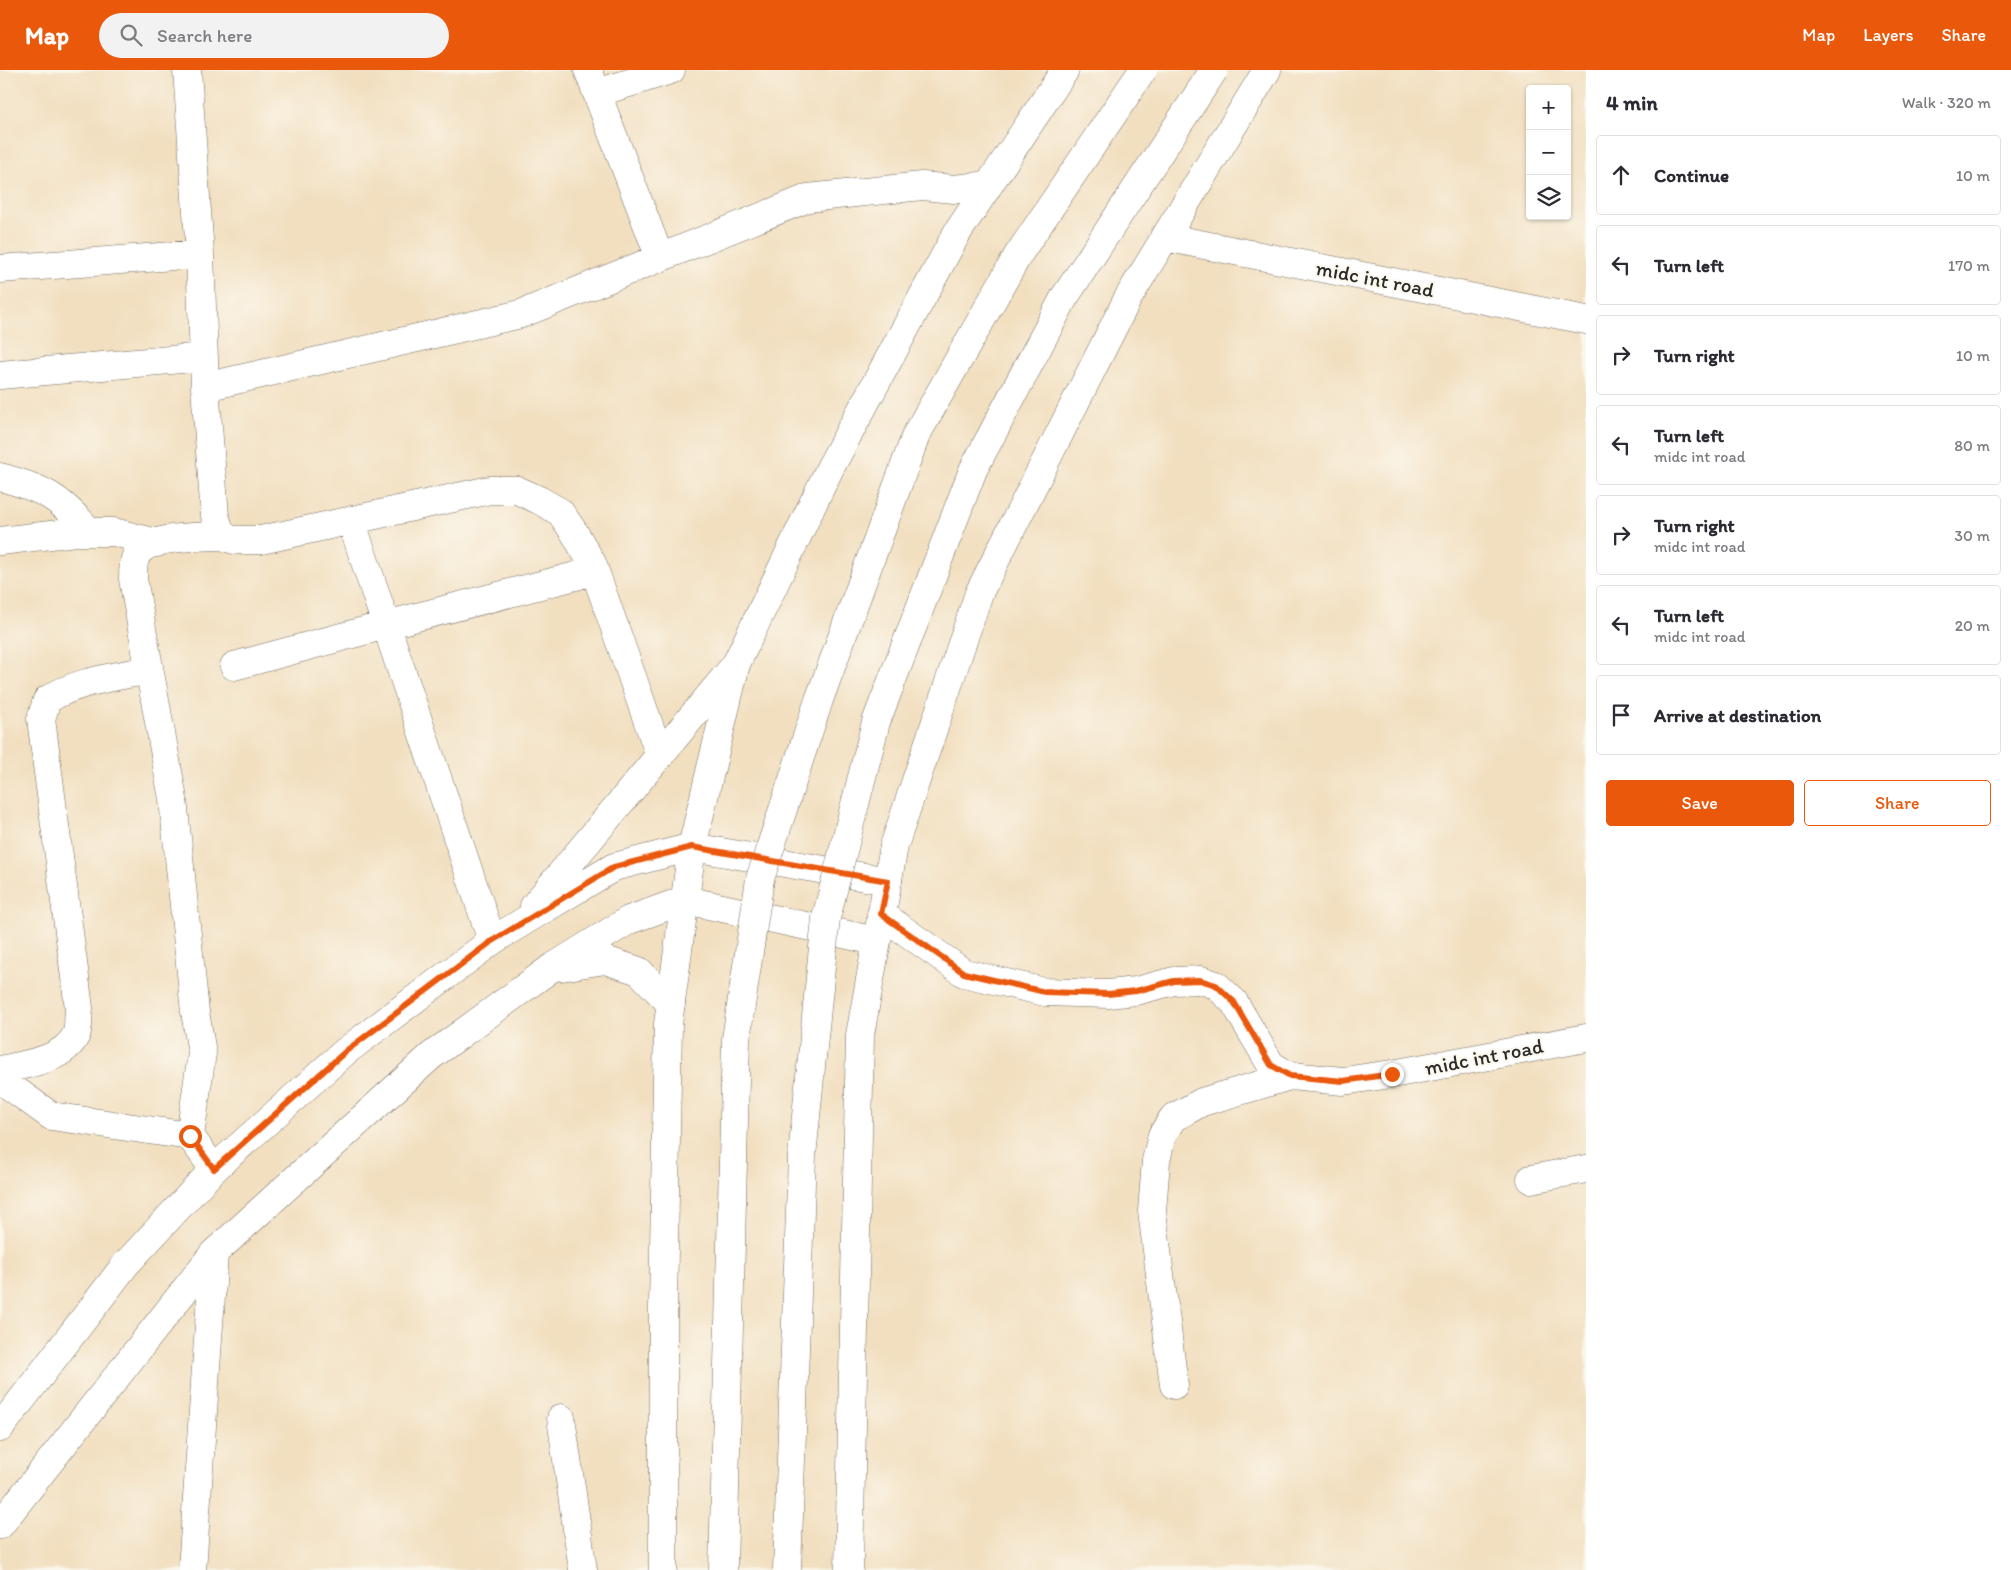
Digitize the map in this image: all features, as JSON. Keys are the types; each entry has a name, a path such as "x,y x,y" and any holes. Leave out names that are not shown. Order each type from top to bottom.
{"main road":[{"path":"187,70 200,254 205,387 215,516 222,536"},
{"path":"660,258 592,81 671,70"},
{"path":"664,1570 663,1307 668,1033 692,847 736,664 830,468 957,233 1065,70"},
{"path":"723,1570 736,1038 760,879 818,700 916,435 1018,255 1144,70"},
{"path":"787,1570 802,1156 826,918 876,722 973,470 1064,298 1214,70"},
{"path":"849,1570 860,1035 894,846 979,593 1128,298 1267,70"},
{"path":"205,387 521,314 808,198 922,186 954,189 989,185"},
{"name":"midc int road","path":"1164,237 1586,320"},
{"path":"0,269 200,254"},
{"path":"0,375 204,357"},
{"path":"0,477 38,488 49,494 72,511 90,532"},
{"path":"214,1169 190,1136 202,1053 195,1012 173,799 133,579 136,555 144,547 174,539 222,536 234,540 261,540 490,490 518,490 560,512 592,563 660,756"},
{"path":"352,520 492,941"},
{"path":"0,540 90,532 114,532 157,542"},
{"path":"234,666 595,571"},
{"path":"521,923 736,664"},
{"path":"0,1070 48,1058 64,1050 76,1035 79,1008 41,719 47,700 80,685 149,670"},
{"path":"0,1428 126,1264 214,1169 346,1051 492,941 521,923 614,867 692,847 888,881"},
{"path":"0,1525 214,1253 431,1056 550,969 629,920 685,900 876,941"},
{"name":"midc int road","path":"881,914 964,973 1045,992 1108,994 1127,992 1174,981 1200,980 1216,985 1234,1002 1271,1065 1290,1076 1343,1081 1392,1074 1586,1038"},
{"path":"550,969 605,960 639,971 671,1004"},
{"path":"1174,1385 1152,1211 1156,1161 1162,1135 1173,1118 1202,1102 1290,1076"},
{"path":"0,1079 51,1116 190,1136"},
{"path":"1531,1179 1586,1169"},
{"path":"192,1570 214,1253"},
{"path":"561,1418 583,1570"}],"route":[{"path":"190,1136 214,1169 346,1051 492,941 614,867 692,847 888,881 881,914 964,973 1045,992 1108,994 1136,991 1174,981 1200,980 1216,985 1234,1002 1271,1065 1290,1076 1343,1081 1392,1074"}]}
